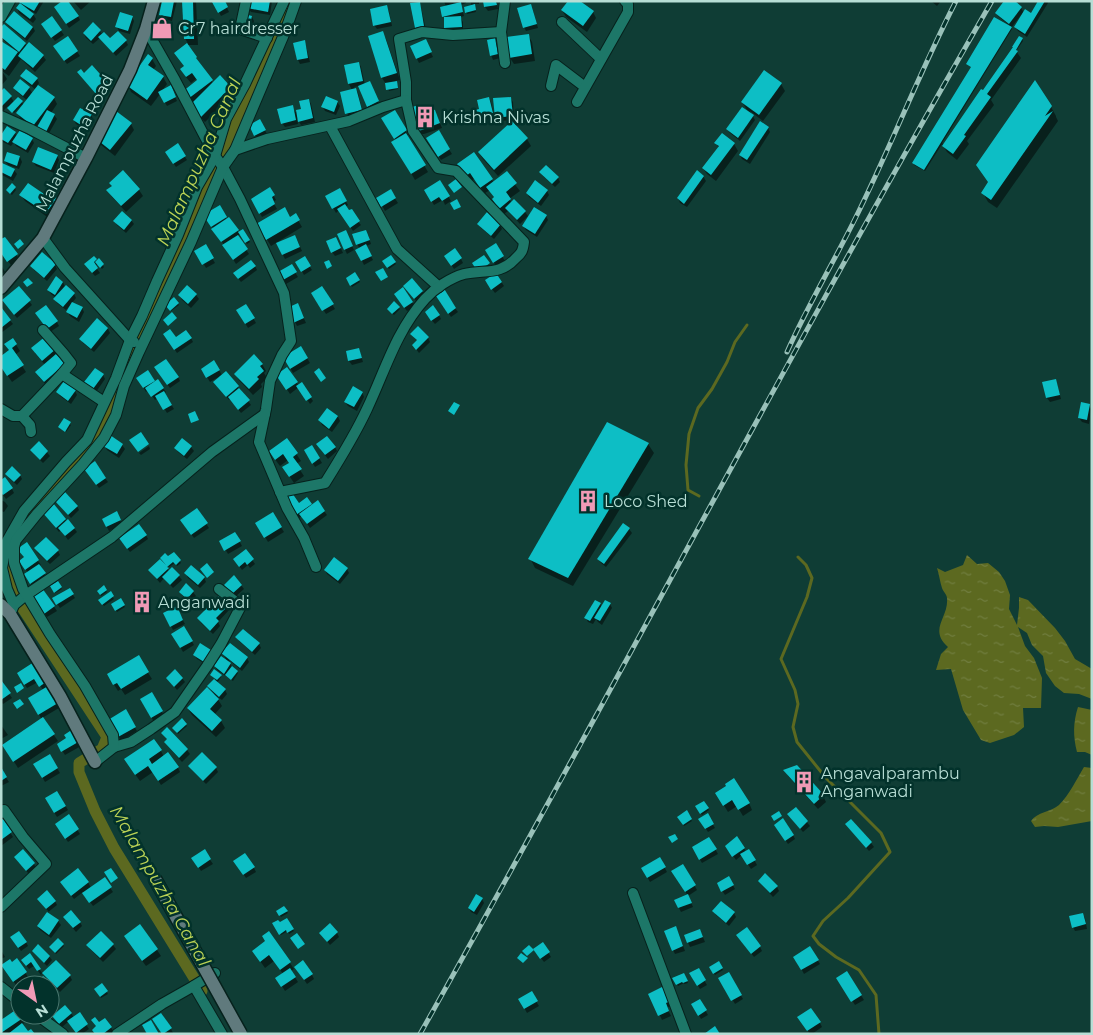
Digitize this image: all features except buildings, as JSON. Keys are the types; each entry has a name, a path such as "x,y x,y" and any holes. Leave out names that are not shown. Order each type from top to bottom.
{"main road":[{"name":"Malampuzha Road","path":"1,288 44,238 130,70 146,29 154,1"},
{"path":"8,608 60,696 95,762"},
{"path":"155,879 241,1034"}],"street":[{"path":"1,17 10,1"},
{"path":"246,1 240,29 267,38"},
{"path":"8,608 7,589 2,568 7,541 24,511 87,440 116,378 130,340 178,235 197,187 215,156 226,119 245,84 284,1"},
{"path":"114,747 113,736 109,728 26,595 14,563 16,540 104,438 116,415 124,386 191,242 223,167 235,150 296,1"},
{"path":"505,1 501,32 505,63"},
{"path":"577,102 628,12 628,4 625,1"},
{"path":"562,22 601,59"},
{"path":"146,29 240,199 284,293 291,341 270,381 259,442 287,508 304,538 316,567"},
{"path":"280,492 325,483 368,408 392,350 406,324 426,298 448,280 464,274 499,271 510,265 523,251 524,242 456,171 438,168 413,130 406,100 406,82 398,40 422,32 453,34 501,32"},
{"path":"551,86 556,65 585,87"},
{"path":"235,150 267,139 349,121 383,106 406,100"},
{"path":"1,116 86,158"},
{"path":"330,126 397,249 439,288"},
{"path":"44,238 65,268 130,340 142,346"},
{"path":"1,409 13,416 22,416 71,363 43,330"},
{"path":"62,374 104,402"},
{"path":"8,608 112,537 212,452 265,414"},
{"path":"22,416 30,425 31,432"},
{"path":"95,762 114,747 131,742 175,712 221,644 241,606 219,589"},
{"path":"1,907 46,864 2,810"},
{"path":"634,893 686,1034"},
{"path":"117,1034 214,973"},
{"path":"197,984 222,1034"},
{"path":"51,1025 63,1034"}],"water":[{"path":"967,555 977,564 988,563 999,572 1005,581 1010,595 1009,609 1017,625 1019,597 1028,600 1055,628 1075,659 1092,669 1092,699 1079,694 1064,693 1055,686 1046,673 1043,656 1032,645 1027,633 1018,627 1025,646 1034,658 1042,678 1041,708 1023,708 1024,727 1014,735 990,743 981,740 963,710 951,669 936,670 941,654 948,647 942,641 939,629 947,605 947,598 942,588 937,568 945,572 963,565"},
{"path":"1078,707 1092,710 1092,755 1085,752 1077,752 1074,730"},
{"path":"1084,767 1092,768 1092,821 1058,827 1035,827 1031,821 1063,801"}],"waterway":[{"name":"Malampuzha Canal","path":"140,337 290,1"},
{"path":"699,496 688,490 686,465 689,434 698,408 712,389 727,362 735,342 747,325"},
{"name":"Malampuzha Canal","path":"31,515 63,476 86,452 118,391 134,351"},
{"name":"Malampuzha Canal","path":"10,549 10,583 19,603 107,737 102,749 79,763 79,772 95,811 114,848 202,991"},
{"path":"798,557 806,565 812,578 807,597 781,659 795,690 798,704 793,727 797,742 826,778 881,833 890,852 848,898 823,921 813,936 819,944 836,957 859,970 876,995 879,1034"}],"railway":[{"path":"787,352 867,194 956,1"},
{"path":"420,1034 775,387 992,1"}],"place":[{"name":"Cr7 hairdresser","path":"162,28"},
{"name":"Krishna Nivas","path":"425,117"},
{"name":"Loco Shed","path":"588,501"},
{"name":"Anganwadi","path":"142,602"},
{"name":"Angavalparambu Anganwadi","path":"804,782"}]}
